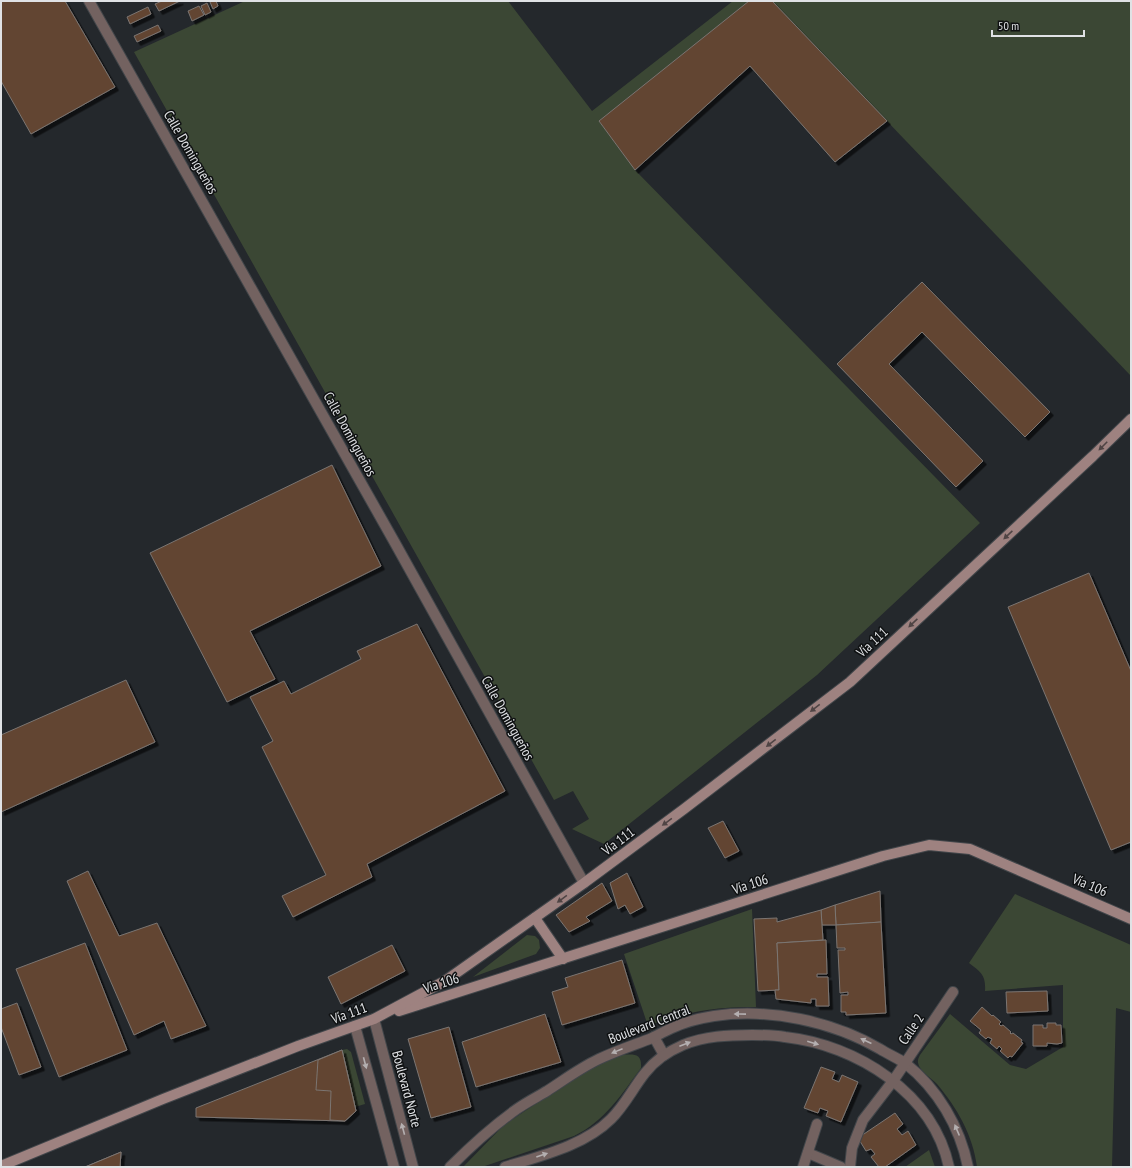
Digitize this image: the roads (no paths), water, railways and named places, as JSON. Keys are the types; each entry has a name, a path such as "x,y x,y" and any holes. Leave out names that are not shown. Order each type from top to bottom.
{"main road":[{"name":"Vía 111","path":"1,1166 298,1046 374,1019 445,981 584,883 684,809 850,682 1131,419"},
{"name":"Vía 106","path":"374,1019 869,860 910,849 929,846 970,849 1131,919"},
{"path":"535,918 563,959"},
{"name":"Vía 111","path":"12,1167 36,1151"}],"street":[{"name":"Calle Domingueños","path":"89,1 395,543 584,883"},
{"name":"Calle 2","path":"850,1167 852,1148 863,1120 893,1081 953,992"},
{"name":"Boulevard Central","path":"450,1167 486,1133 517,1109 598,1059 654,1037 672,1027 694,1020 734,1014 787,1017 807,1020 844,1031 870,1043 905,1063 927,1084 947,1110 958,1133 968,1167"},
{"name":"Boulevard Norte","path":"374,1019 413,1167"},
{"path":"355,1026 394,1167"},
{"path":"505,1167 573,1143 605,1124 619,1110 645,1073 664,1055 703,1038 738,1035 785,1037 819,1044 850,1055 867,1064 893,1081 916,1102 940,1138 949,1167"},
{"path":"654,1037 664,1055"},
{"path":"803,1167 817,1124"},
{"path":"808,1153 841,1167"}]}
